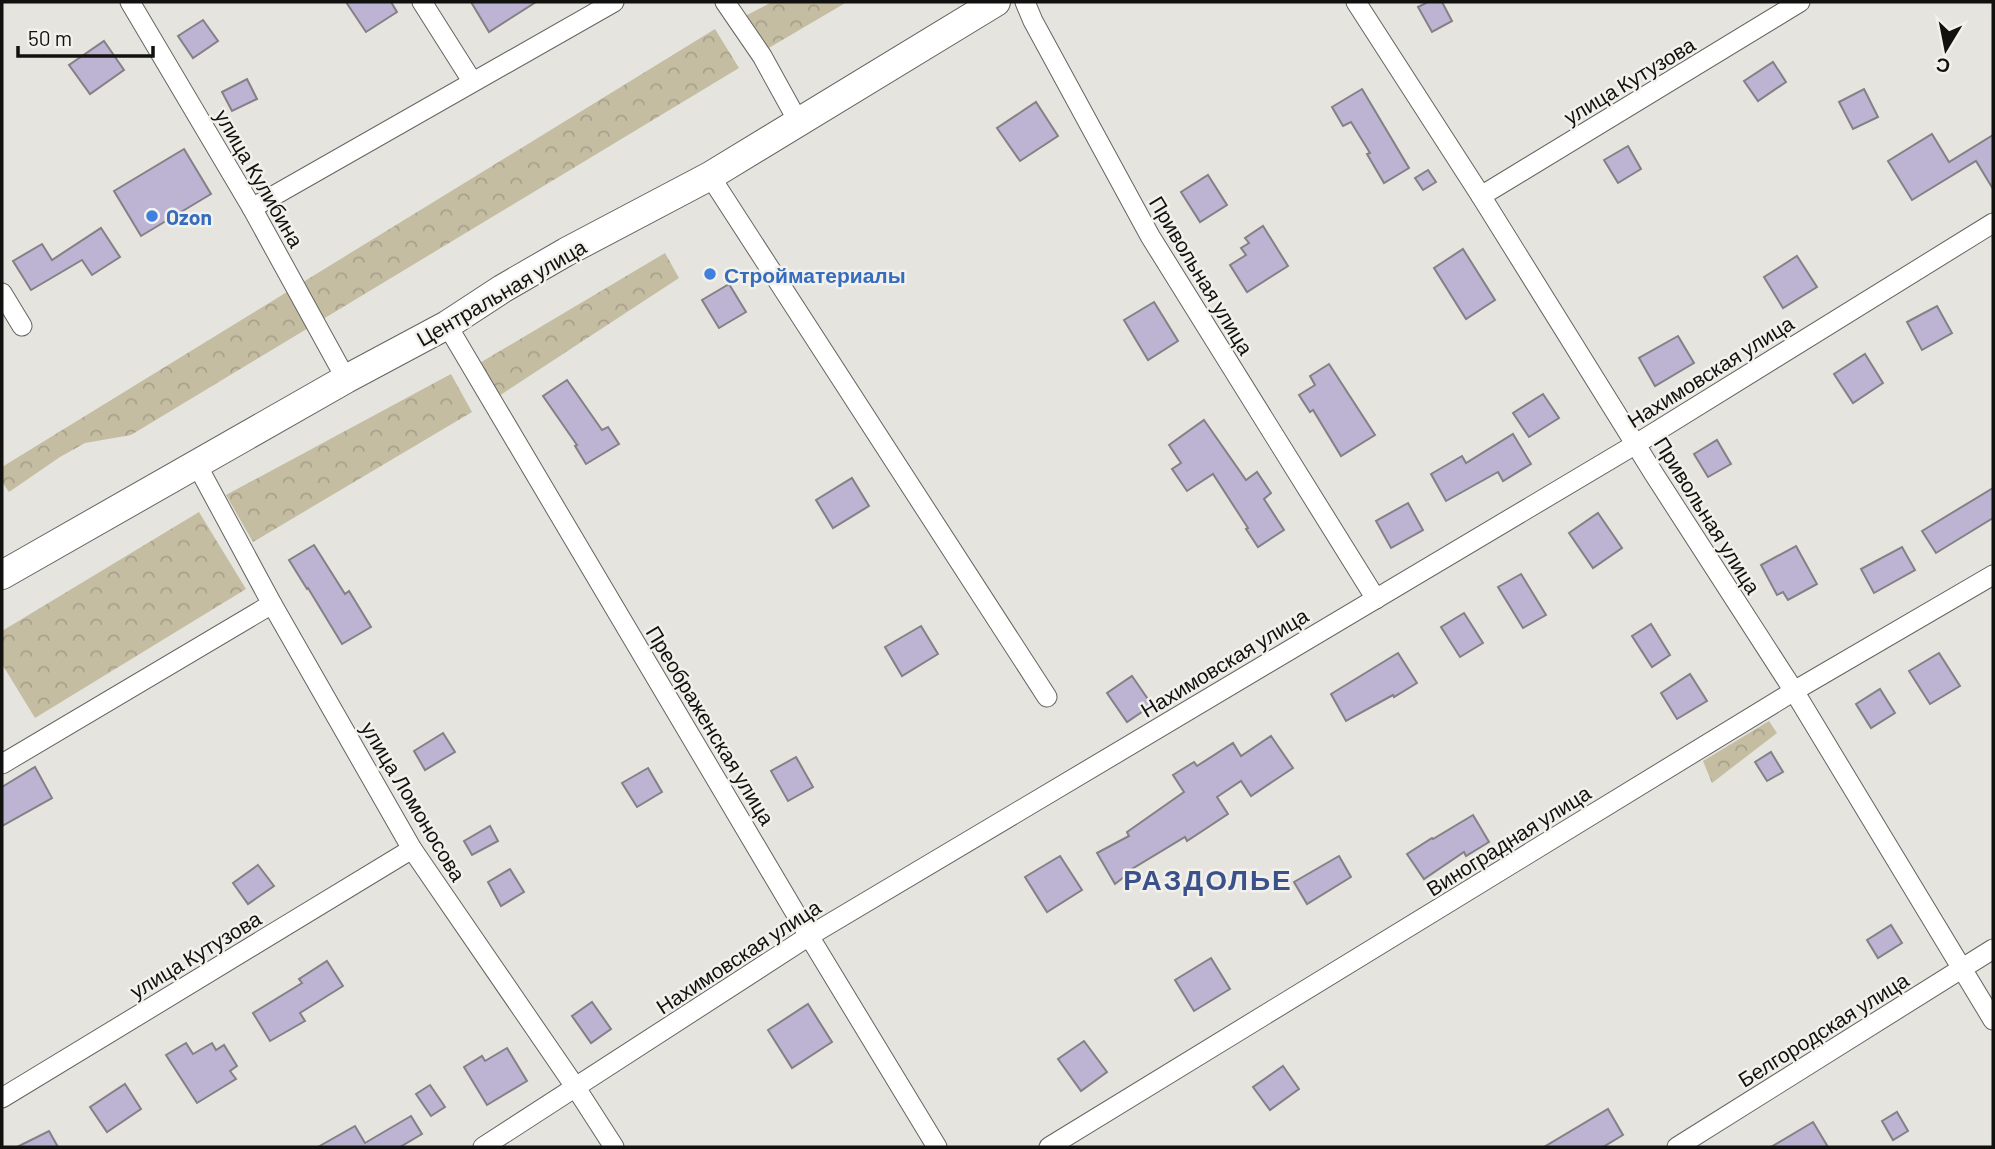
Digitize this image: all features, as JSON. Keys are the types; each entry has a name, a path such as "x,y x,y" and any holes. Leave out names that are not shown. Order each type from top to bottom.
{"main road":[{"name":"Центральная улица","path":"2,575 346,379 447,325 513,282 710,176 996,2"}],"street":[{"name":"улица Кулибина","path":"130,2 252,208 346,379"},
{"path":"422,2 472,81"},
{"path":"252,208 614,2"},
{"path":"725,2 762,56 799,123"},
{"name":"Привольная улица","path":"1025,2 1150,236 1376,599"},
{"name":"Привольная улица","path":"1356,2 1794,691 1993,1020"},
{"name":"улица Кутузова","path":"1481,197 1800,2"},
{"path":"710,176 1047,697"},
{"name":"Нахимовская улица","path":"483,1147 810,936 1636,444 1993,223"},
{"path":"2,293 22,326"},
{"name":"Преображенская улица","path":"447,325 937,1147"},
{"name":"улица Ломоносова","path":"197,466 272,604 412,849 614,1147"},
{"name":"Виноградная улица","path":"1049,1147 1794,691 1993,575"},
{"path":"2,764 272,604"},
{"name":"улица Кутузова","path":"2,1098 412,849"},
{"name":"Белгородская улица","path":"1677,1147 1993,949"}],"green space":[{"path":"772,2 847,2 767,49 745,16"},
{"path":"715,29 739,68 131,435 85,443 9,492 2,482 2,467"},
{"path":"665,253 679,278 499,396 478,364"},
{"path":"451,374 472,412 253,542 226,495"},
{"path":"199,512 246,589 35,718 2,664 2,631"},
{"path":"1769,721 1777,733 1712,783 1703,761"}],"building":[{"path":"346,2 391,2 397,12 366,32"},
{"path":"471,2 536,2 489,32"},
{"path":"1428,2 1442,2 1452,21 1432,32 1418,7"},
{"path":"203,20 218,41 193,58 178,36"},
{"path":"104,41 124,70 90,94 69,65"},
{"path":"1773,62 1786,82 1758,101 1744,81"},
{"path":"247,79 257,99 232,111 222,92"},
{"path":"1362,89 1409,168 1384,183 1351,122 1343,126 1332,107"},
{"path":"1864,89 1878,117 1853,129 1839,102"},
{"path":"1036,102 1058,136 1020,161 997,128"},
{"path":"1932,134 1949,162 1993,135 1993,189 1976,161 1912,200 1888,161"},
{"path":"1628,146 1641,169 1618,183 1604,160"},
{"path":"184,149 211,194 141,236 114,191"},
{"path":"1428,170 1436,182 1423,190 1415,178"},
{"path":"1208,175 1227,205 1200,222 1181,192"},
{"path":"1263,226 1288,266 1247,292 1230,265 1246,255 1241,248 1249,243 1245,238"},
{"path":"101,228 120,257 92,275 82,260 31,290 13,261 42,244 52,260"},
{"path":"1463,249 1495,300 1466,319 1434,268"},
{"path":"1797,256 1817,287 1783,308 1764,277"},
{"path":"729,284 746,312 719,328 702,300"},
{"path":"1154,302 1178,341 1148,360 1124,320"},
{"path":"1937,306 1952,333 1922,350 1907,322"},
{"path":"1678,336 1694,363 1655,386 1639,358"},
{"path":"1865,354 1883,383 1853,403 1834,374"},
{"path":"1329,364 1375,435 1341,456 1313,410 1310,412 1299,395 1315,385 1310,376"},
{"path":"567,380 602,430 608,427 619,444 586,464 575,446 577,445 543,396"},
{"path":"1543,394 1559,418 1529,437 1513,413"},
{"path":"1204,420 1246,480 1257,472 1271,493 1264,499 1284,530 1258,547 1213,474 1187,491 1172,469 1181,463 1169,445"},
{"path":"1513,434 1531,464 1503,481 1498,472 1446,501 1431,474 1462,456 1466,463"},
{"path":"1717,440 1731,464 1708,477 1694,454"},
{"path":"852,478 869,506 833,528 816,500"},
{"path":"1993,488 1993,518 1936,553 1922,531"},
{"path":"1408,503 1423,530 1391,548 1376,521"},
{"path":"1598,513 1622,548 1593,568 1569,533"},
{"path":"314,545 345,594 349,591 371,627 342,644 289,560"},
{"path":"1796,546 1817,584 1788,600 1783,592 1777,595 1761,565"},
{"path":"1902,547 1915,570 1874,593 1861,569"},
{"path":"1521,574 1546,615 1523,628 1498,587"},
{"path":"1464,613 1483,643 1460,657 1441,627"},
{"path":"1651,624 1670,655 1652,667 1632,636"},
{"path":"921,626 938,654 902,676 885,647"},
{"path":"1398,653 1417,683 1346,721 1331,694"},
{"path":"1939,653 1960,686 1930,704 1909,671"},
{"path":"1690,674 1707,701 1677,719 1661,693"},
{"path":"1132,676 1152,705 1127,722 1107,693"},
{"path":"1880,689 1895,713 1871,728 1856,704"},
{"path":"443,733 455,752 425,770 414,751"},
{"path":"1271,736 1293,768 1251,796 1241,781 1217,797 1228,814 1187,841 1185,837 1132,869 1115,884 1097,853 1129,836 1127,832 1184,792 1173,775 1194,762 1197,766 1233,743 1241,756"},
{"path":"1771,752 1783,772 1767,781 1755,762"},
{"path":"796,757 813,787 788,801 771,771"},
{"path":"35,767 52,798 2,826 2,787"},
{"path":"648,768 662,792 637,807 622,783"},
{"path":"1473,815 1489,842 1466,856 1464,852 1424,879 1407,854"},
{"path":"490,826 498,841 472,855 464,841"},
{"path":"1060,856 1082,890 1047,912 1025,877"},
{"path":"1339,856 1351,877 1307,904 1294,882"},
{"path":"258,865 274,886 248,904 233,883"},
{"path":"510,869 524,892 501,906 488,882"},
{"path":"1891,925 1902,943 1878,958 1867,940"},
{"path":"1211,958 1230,989 1194,1011 1175,980"},
{"path":"327,961 343,986 300,1013 305,1021 270,1041 253,1013 302,983 299,979"},
{"path":"592,1002 611,1029 591,1043 572,1016"},
{"path":"808,1004 832,1042 792,1068 768,1030"},
{"path":"1084,1041 1107,1072 1081,1091 1058,1059"},
{"path":"186,1043 193,1054 212,1043 216,1050 224,1045 237,1066 230,1071 236,1079 197,1103 166,1055"},
{"path":"507,1048 527,1081 487,1105 464,1067 482,1056 485,1061"},
{"path":"1283,1066 1299,1089 1270,1110 1253,1087"},
{"path":"125,1084 141,1109 107,1132 90,1107"},
{"path":"430,1085 445,1107 431,1116 416,1094"},
{"path":"1608,1109 1623,1135 1603,1147 1544,1147"},
{"path":"1897,1112 1908,1131 1893,1140 1882,1121"},
{"path":"411,1116 422,1134 400,1147 318,1147 355,1126 365,1143"},
{"path":"1813,1122 1828,1147 1771,1147"},
{"path":"49,1131 58,1147 17,1147"}],"place":[{"name":"Ozon","path":"152,216"},
{"name":"Стройматериалы","path":"710,274"}],"district":[{"name":"РАЗДОЛЬЕ","path":"1208,879"}]}
